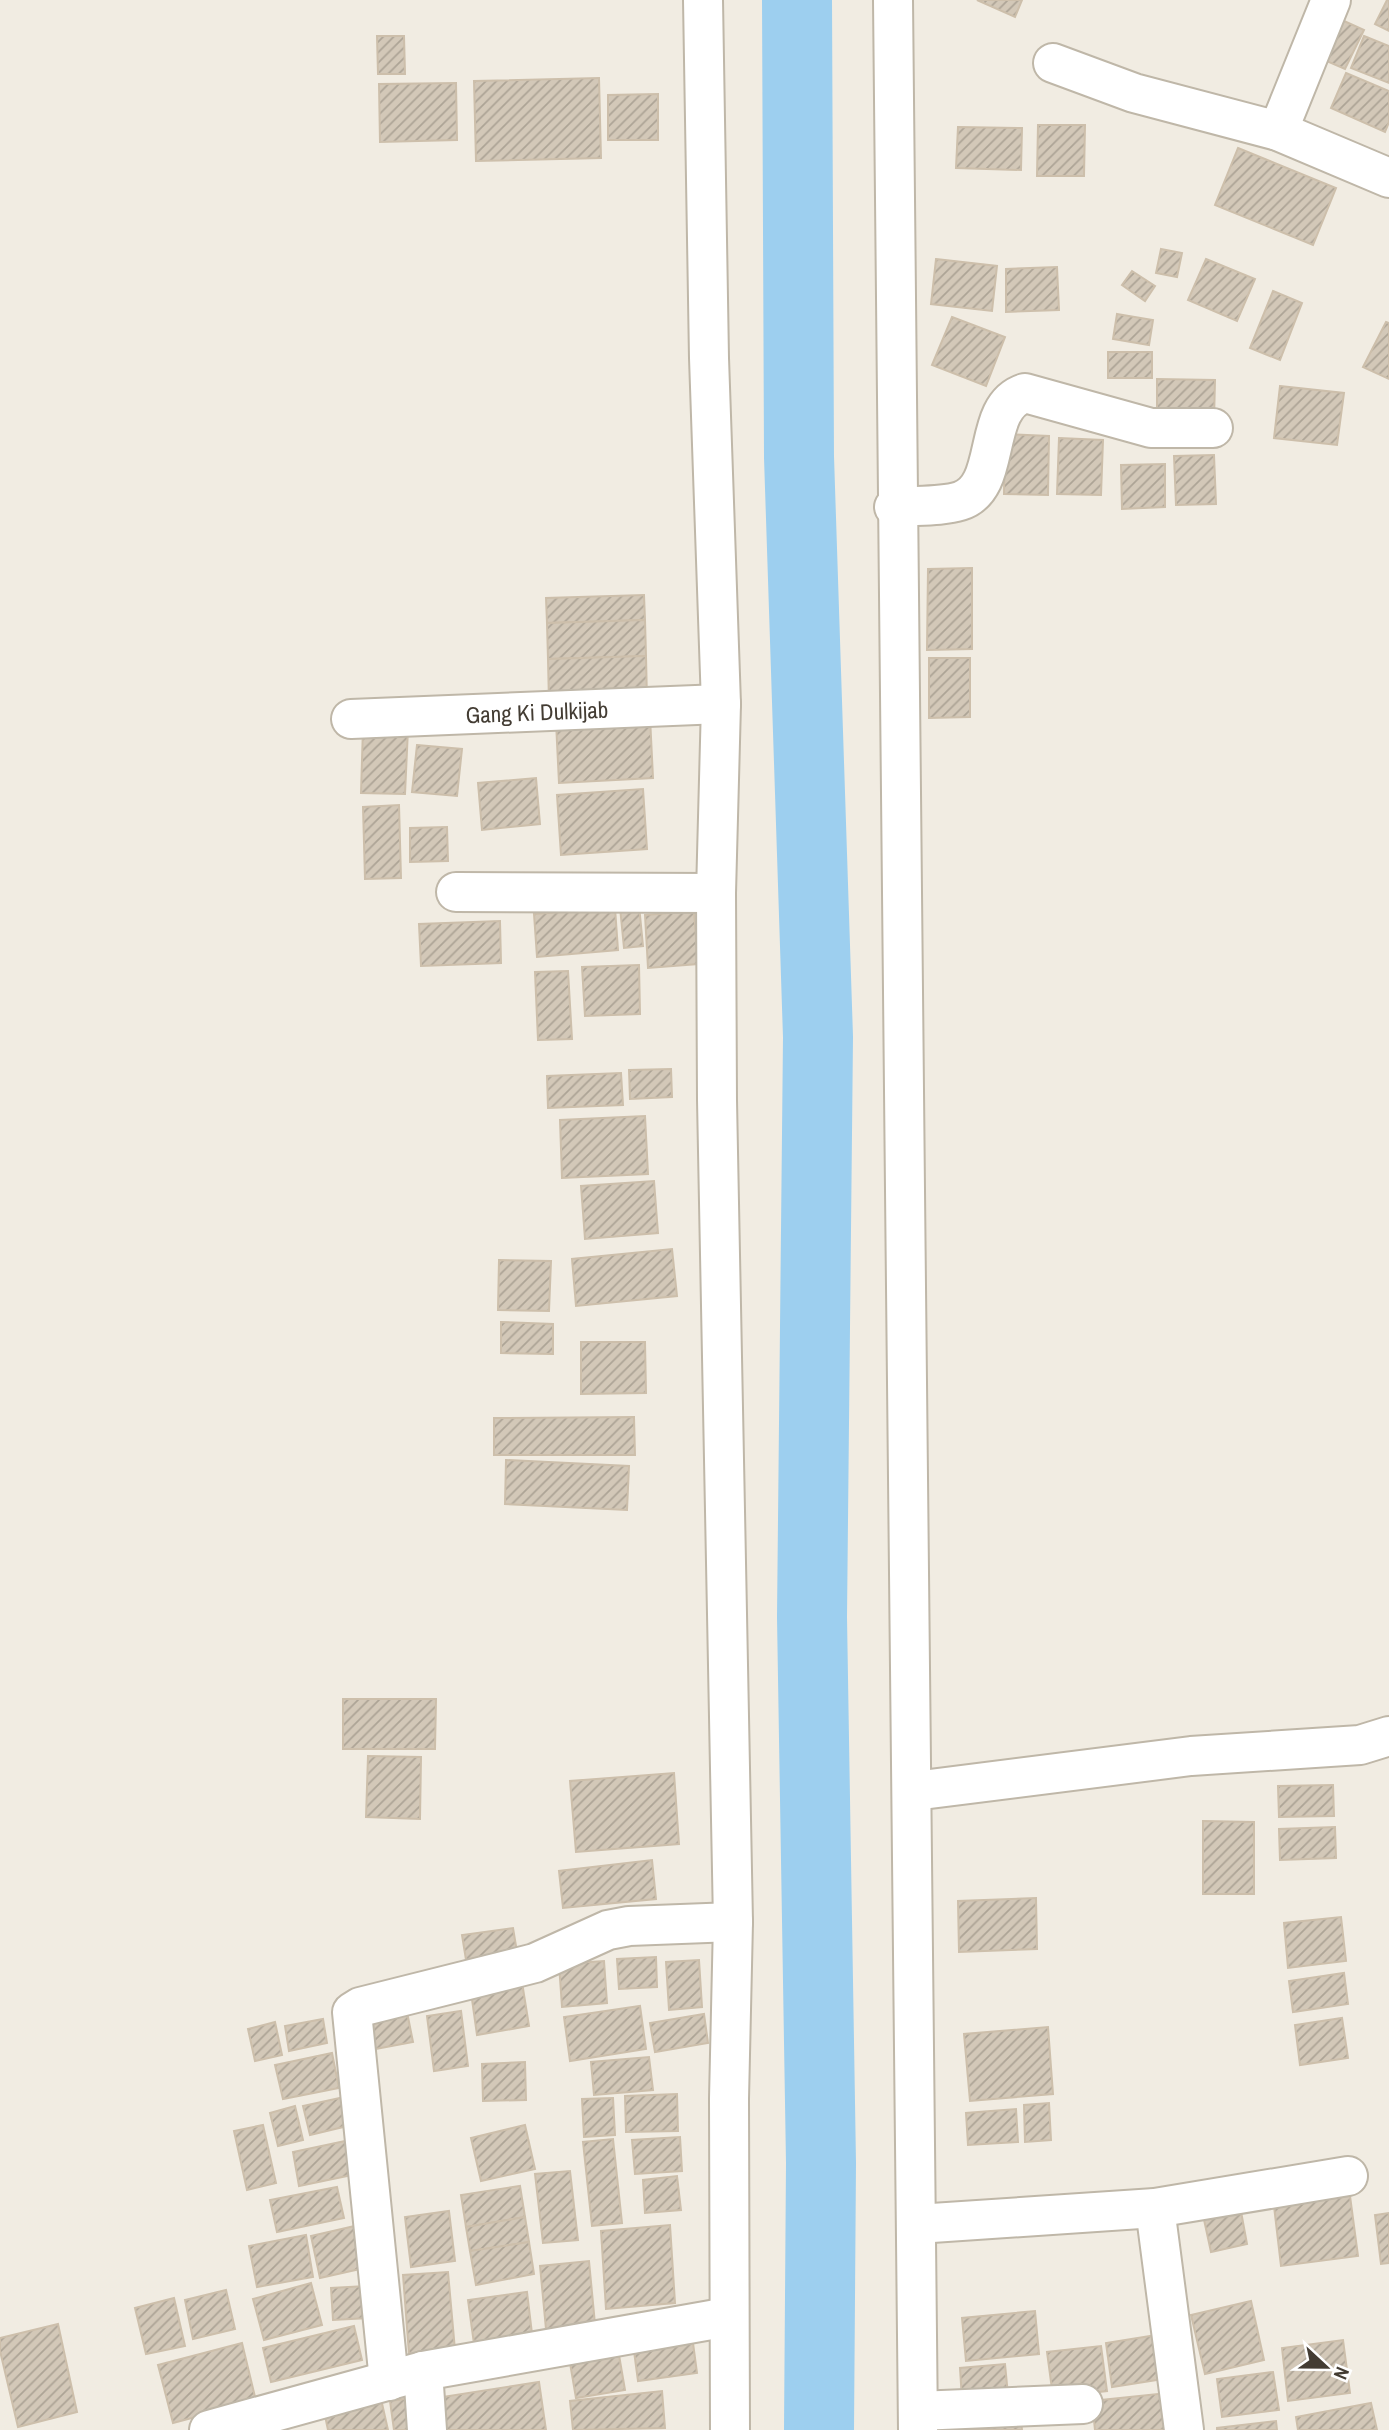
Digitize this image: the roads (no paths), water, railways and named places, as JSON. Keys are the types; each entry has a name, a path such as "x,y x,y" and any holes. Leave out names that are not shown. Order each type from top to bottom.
{"street":[{"path":"704,0 709,358 721,704 716,893 717,1114 733,1922 728,2317 730,2430"},
{"path":"893,0 894,507 914,1791 918,2420 1083,2404"},
{"path":"1278,131 1331,0"},
{"path":"1053,63 1134,93 1278,131 1386,169"},
{"path":"894,507 962,501 981,485 997,429 1007,407 1016,396 1025,393 1151,428 1213,428"},
{"name":"Gang Ki Dulkijab","path":"351,719 721,704"},
{"path":"456,892 716,893"},
{"path":"914,1791 1191,1756 1360,1745 1389,1736"},
{"path":"427,2430 406,2376 352,2012 360,2007 535,1963 608,1930 629,1926 733,1922"},
{"path":"917,2224 1155,2208 1348,2176"},
{"path":"1155,2208 1184,2430"},
{"path":"209,2430 316,2416 406,2376 728,2317"}],"waterway":[{"path":"797,0 799,457 818,1037 812,1617 821,2163 819,2430"}]}
